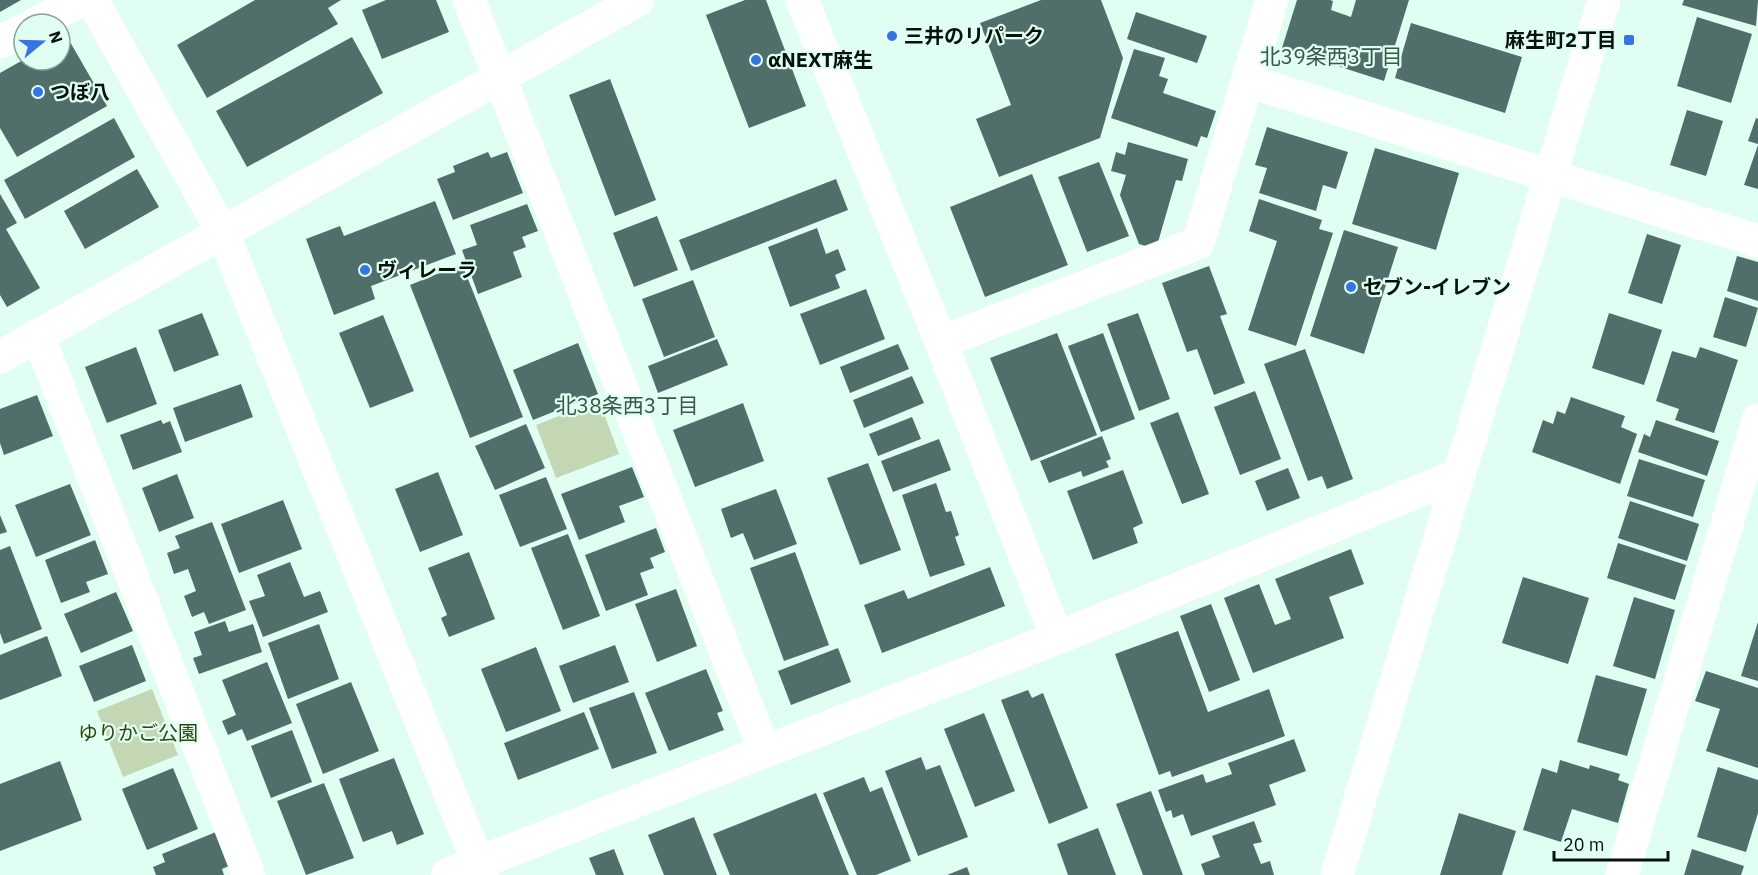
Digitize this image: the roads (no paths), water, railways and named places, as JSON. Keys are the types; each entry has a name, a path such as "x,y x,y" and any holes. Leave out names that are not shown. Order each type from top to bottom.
{"street":[{"path":"58,12 81,0"},
{"path":"92,0 223,233 480,869"},
{"path":"469,0 765,752"},
{"path":"0,357 638,0"},
{"path":"802,0 941,342 1057,638"},
{"path":"941,342 1198,243 1272,0"},
{"path":"1337,875 1604,0"},
{"path":"1248,81 1758,241"},
{"path":"38,335 249,875"},
{"path":"1622,875 1758,420"},
{"path":"447,875 480,869 765,752 1057,638 1459,475"}],"place":[{"name":"三井のリパーク","path":"892,36"},
{"name":"麻生町2丁目","path":"1629,40"},
{"name":"αNEXT麻生","path":"756,60"},
{"name":"つぼ八","path":"38,92"},
{"name":"ヴィレーラ","path":"365,270"},
{"name":"セブン-イレブン","path":"1351,287"}],"district":[{"name":"北39条西3丁目","path":"1331,57"},
{"name":"北38条西3丁目","path":"627,406"}],"park label":[{"name":"ゆりかご公園","path":"138,733"}]}
